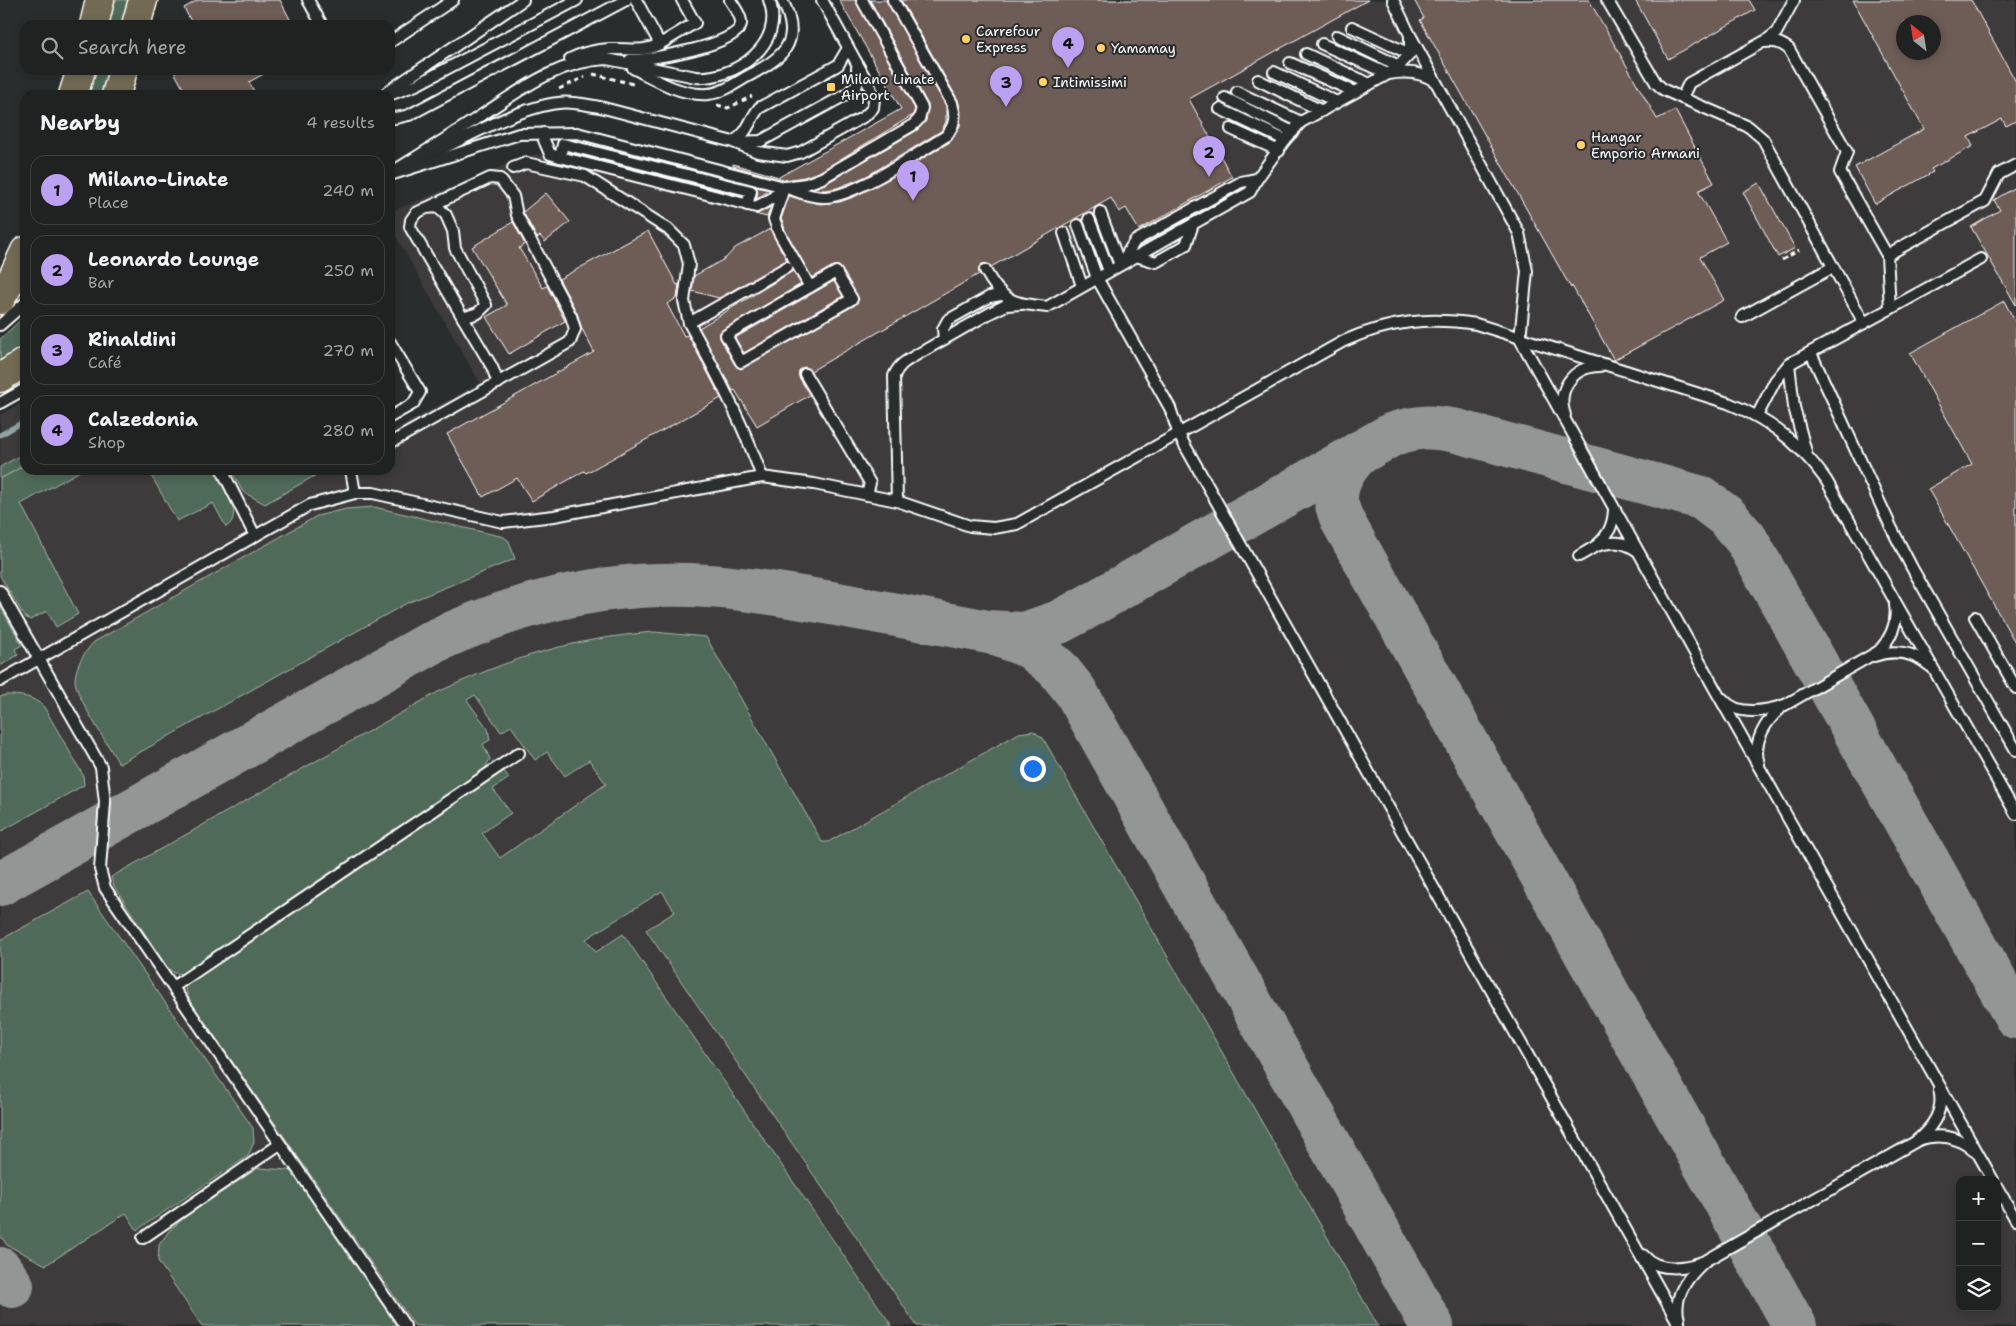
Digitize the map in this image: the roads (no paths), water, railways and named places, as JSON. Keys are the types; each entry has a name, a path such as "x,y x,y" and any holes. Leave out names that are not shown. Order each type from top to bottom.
{"main road":[{"path":"95,20 100,0"},
{"path":"138,20 143,0"},
{"path":"75,90 79,75"},
{"path":"117,90 122,75"},
{"path":"0,300 20,262"},
{"path":"0,378 20,365"}],"lane":[{"path":"140,20 151,0"},
{"path":"308,0 319,20"},
{"path":"395,39 453,0"},
{"path":"389,90 523,0"},
{"path":"395,93 434,76 578,0"},
{"path":"395,118 409,115 626,0"},
{"path":"636,0 660,44"},
{"path":"395,172 558,64 591,52 609,49 648,50 660,44 695,23 682,0"},
{"path":"544,75 573,64 592,60 640,60 709,46 739,31 741,19 730,0"},
{"path":"606,59 696,77 709,78 729,72 756,55 764,45 772,21 769,0"},
{"path":"623,63 677,90 708,94 721,91 765,67 784,52 791,32 791,22 782,0"},
{"path":"395,173 510,118 539,107 559,103 579,103 600,107 733,142 758,152 787,156 801,152 865,116 873,108 874,99 822,0"},
{"path":"544,133 544,140 550,154 560,157 563,144 751,191 747,205 756,207 771,199 784,187 806,184 822,178 913,125 919,119 922,108 862,0"},
{"path":"395,173 519,134 577,133 812,196 834,196 852,190 946,136 953,127 955,115 952,103 893,0"},
{"path":"1393,0 1410,35 1519,233 1527,271 1520,339 1637,551 1991,1176"},
{"path":"1607,0 1656,83 1664,90 1749,127 1763,140 1864,323"},
{"path":"1682,98 1689,83 1776,33 1794,0"},
{"path":"1352,28 1410,54"},
{"path":"897,501 894,376 902,364 1006,305 1020,304 1047,307 1250,192 1285,140 1301,122 1399,66 1410,54 1410,35"},
{"path":"1337,36 1399,66"},
{"path":"1763,42 1781,43 1789,49 1847,152 1840,172 1887,255 1890,309"},
{"path":"1322,44 1388,74 1398,72 1420,74 1437,84"},
{"path":"733,142 744,135 751,118 759,108 838,65 848,48"},
{"path":"1306,54 1370,84"},
{"path":"1290,63 1356,92"},
{"path":"733,142 750,143 761,141 847,94 857,85 857,64"},
{"path":"1274,72 1337,102"},
{"path":"1258,80 1322,111"},
{"path":"1237,92 1301,122"},
{"path":"1225,98 1293,132"},
{"path":"1220,109 1285,140"},
{"path":"1231,129 1279,151"},
{"path":"513,168 526,163 585,176 668,229 684,245 688,264 684,301 689,323 720,380 752,448 762,477"},
{"path":"1887,255 1984,201 1999,174 2016,165"},
{"path":"395,440 498,383 570,342 575,329 571,316 517,215 513,196 500,179 490,178 416,212 411,220 410,227 492,367 498,383"},
{"path":"1120,265 1135,241 1241,182 1257,179"},
{"path":"784,187 774,219 779,232 810,287"},
{"path":"426,208 438,207 446,215 453,231 455,248 486,305 478,312 463,318"},
{"path":"1100,212 1120,265"},
{"path":"1089,219 1110,271"},
{"path":"1136,256 1156,262 1186,245 1193,224"},
{"path":"1078,226 1097,278 1170,408 1179,435 1681,1326"},
{"path":"1064,233 1082,286"},
{"path":"1757,416 1775,381 1789,364 1981,259"},
{"path":"689,323 787,267"},
{"path":"1742,317 1832,267"},
{"path":"985,270 1001,295 1020,304"},
{"path":"836,272 852,299 741,362 726,335 810,287 836,272"},
{"path":"944,339 943,329 948,320 989,297 1001,295"},
{"path":"0,325 20,307"},
{"path":"0,681 310,505 356,493 373,493 503,522 554,516 762,477 814,484 897,501 970,526 994,528 1017,524 1344,341 1366,331 1412,321 1435,320 1476,324 1728,403 1757,416 1781,432 1806,453 1826,480 2016,814"},
{"path":"395,350 420,392 413,404 395,414"},
{"path":"1810,353 1895,535 2016,750"},
{"path":"1789,364 1794,407 1806,453"},
{"path":"1571,433 1563,410 1562,396 1566,384 1578,372 1592,366 1608,366"},
{"path":"806,374 870,483 868,496"},
{"path":"0,392 20,381"},
{"path":"0,403 20,392"},
{"path":"225,475 256,536"},
{"path":"352,475 356,493"},
{"path":"1579,556 1596,546 1609,532 1614,510"},
{"path":"1596,546 1616,542 1627,544 1637,551"},
{"path":"0,591 101,767 105,802 100,868 105,888 405,1326"},
{"path":"1871,657 1888,641 1893,631 1896,607 1892,596"},
{"path":"1975,617 2016,688"},
{"path":"1716,691 1727,704 1755,711 1769,710 1785,704 1871,657 1890,652 1904,652 1924,661 1934,670"},
{"path":"1762,772 1757,758 1762,730 1772,716 1785,704"},
{"path":"173,987 519,753"},
{"path":"1636,1247 1647,1260 1663,1266 1675,1268 1689,1267 1705,1261 1915,1142 1933,1125 1937,1116 1940,1091 1937,1081"},
{"path":"1915,1142 1949,1136 1968,1145 1979,1155"},
{"path":"142,1238 280,1144"},
{"path":"2001,1194 2016,1220"},
{"path":"1681,1326 1677,1314 1682,1286 1692,1272 1705,1261"}],"waterway":[{"path":"0,435 20,424"}],"place":[{"name":"Carrefour Express","path":"966,39"},
{"name":"Yamamay","path":"1101,48"},
{"name":"Calzedonia","path":"1068,68"},
{"name":"Intimissimi","path":"1043,82"},
{"name":"Milano Linate Airport","path":"831,87"},
{"name":"Rinaldini","path":"1006,107"},
{"name":"Hangar Emporio Armani","path":"1581,145"},
{"name":"Leonardo Lounge","path":"1209,177"},
{"name":"Milano-Linate","path":"913,201"}]}
